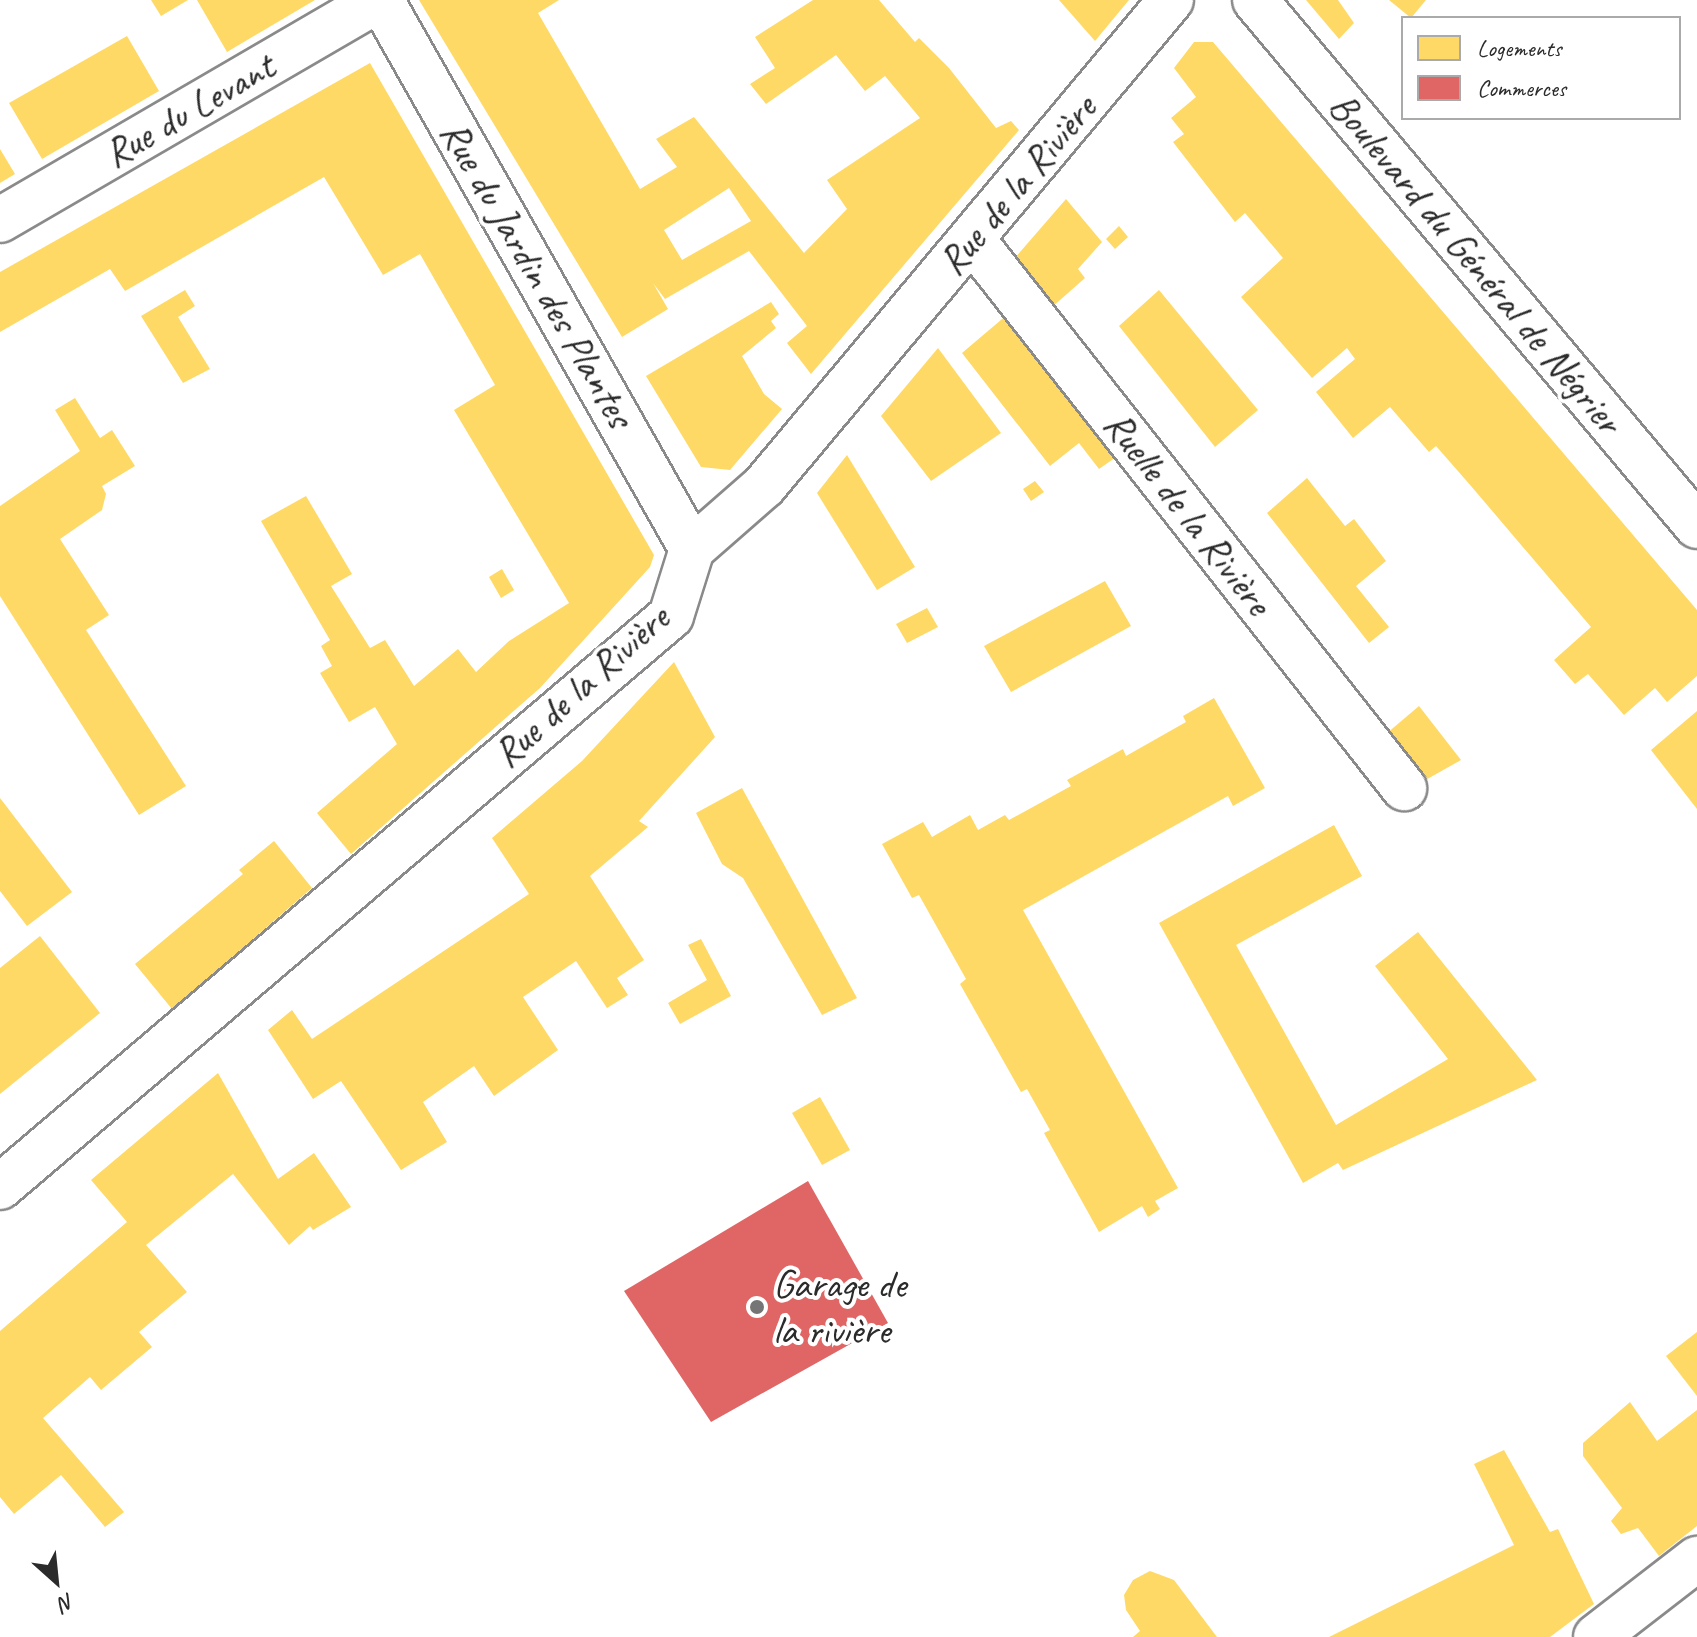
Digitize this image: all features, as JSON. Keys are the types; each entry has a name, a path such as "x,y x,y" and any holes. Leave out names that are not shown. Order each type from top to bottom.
{"street":[{"name":"Rue du Levant","path":"0,220 380,0"},
{"name":"Rue du Jardin des Plantes","path":"380,0 692,549"},
{"name":"Rue de la Rivière","path":"0,1187 671,616 692,549 764,486 1171,0"},
{"name":"Boulevard du Général de Négrier","path":"1255,0 1697,526"},
{"name":"Ruelle de la Rivière","path":"972,239 1404,788"},
{"path":"1596,1637 1695,1568"}],"building: Logements":[{"path":"151,0 188,0 161,16"},
{"path":"197,0 315,0 227,52"},
{"path":"419,0 559,0 538,13 640,189 677,167 656,139 694,117 804,253 847,209 827,180 920,118 885,76 865,91 836,55 766,104 750,84 775,68 755,37 813,0 879,0 915,42 919,38 949,68 996,128 1011,121 1019,130 811,374 787,343 807,326 749,251 665,299 653,283 668,309 622,337","holes":["729,188 751,221 682,260 664,230"]},
{"path":"1059,0 1129,0 1095,41"},
{"path":"1306,0 1338,0 1354,23 1339,39"},
{"path":"1389,0 1426,0 1413,16"},
{"path":"127,36 159,91 42,159 9,103"},
{"path":"1194,42 1213,42 1697,610 1697,676 1667,702 1655,688 1624,715 1588,674 1575,684 1554,660 1591,627 1471,486 1436,446 1429,452 1390,407 1353,438 1316,392 1355,359 1347,348 1312,378 1241,297 1283,258 1245,213 1235,222 1173,142 1184,134 1171,118 1196,97 1174,68"},
{"path":"370,63 654,555 650,567 540,688 351,854 317,813 397,744 375,707 349,722 320,673 332,666 321,646 330,640 261,521 306,496 352,574 331,586 370,648 385,640 414,686 458,649 476,672 509,641 569,603 454,410 495,385 420,254 383,275 324,177 125,291 110,269 0,332 0,272"},
{"path":"0,149 15,174 0,183"},
{"path":"1066,199 1102,242 1078,269 1085,278 1051,308 1014,259"},
{"path":"1119,226 1128,237 1115,249 1106,239"},
{"path":"185,290 195,306 178,317 210,369 183,383 141,316"},
{"path":"1159,290 1258,410 1215,447 1119,326"},
{"path":"771,302 779,314 771,321 776,328 742,356 764,394 782,409 730,470 701,467 646,376"},
{"path":"1008,314 1119,455 1099,469 1079,443 1050,466 962,353"},
{"path":"938,348 1001,433 931,481 881,416"},
{"path":"75,398 100,438 112,430 135,466 102,486 106,494 102,510 60,539 109,615 86,630 186,786 139,815 0,596 0,506 80,451 55,410"},
{"path":"847,455 915,567 877,590 817,493"},
{"path":"1307,478 1345,526 1354,519 1386,561 1356,586 1389,627 1369,643 1267,513"},
{"path":"1035,481 1044,492 1031,501 1023,489"},
{"path":"502,569 514,590 501,598 489,577"},
{"path":"1105,581 1131,626 1011,692 984,646"},
{"path":"927,608 938,627 907,643 896,624"},
{"path":"674,662 715,737 639,821 648,827 590,876 644,960 617,978 628,995 607,1008 576,961 523,997 558,1050 494,1096 474,1066 423,1102 447,1142 401,1170 341,1081 313,1099 268,1030 292,1010 312,1039 529,894 492,838 582,761"},
{"path":"1214,698 1265,788 1233,806 1228,796 1023,910 1178,1188 1155,1201 1160,1209 1148,1217 1142,1206 1099,1232 1044,1133 1050,1130 1027,1089 1021,1092 960,984 966,979 919,895 912,898 882,844 923,822 932,837 970,815 978,830 1005,815 1009,820 1071,786 1067,780 1123,749 1126,756 1186,722 1183,716"},
{"path":"1419,706 1461,760 1422,782 1386,734"},
{"path":"1697,711 1697,809 1651,750"},
{"path":"742,788 857,998 822,1015 743,878 722,864 696,813"},
{"path":"0,798 72,892 27,926 0,891"},
{"path":"1334,825 1362,876 1236,945 1336,1125 1448,1059 1375,966 1418,932 1537,1080 1343,1170 1338,1163 1303,1183 1159,923"},
{"path":"274,841 312,888 172,1009 135,964 243,874 239,870"},
{"path":"40,936 100,1013 0,1094 0,968"},
{"path":"701,939 731,996 680,1024 668,1003 707,980 688,945"},
{"path":"218,1073 278,1179 314,1153 351,1207 313,1230 310,1226 289,1245 233,1174 146,1245 187,1292 139,1332 152,1347 101,1390 90,1377 43,1418 124,1512 105,1527 61,1475 14,1514 0,1497 0,1331 127,1222 91,1180"},
{"path":"820,1097 850,1150 822,1165 792,1113"},
{"path":"1697,1332 1697,1396 1666,1356"},
{"path":"1630,1402 1657,1441 1697,1410 1697,1526 1659,1556 1638,1528 1621,1534 1611,1521 1622,1508 1583,1456 1583,1443"},
{"path":"1504,1450 1550,1532 1558,1529 1594,1604 1550,1637 1329,1637 1514,1545 1474,1464"},
{"path":"1150,1571 1174,1580 1217,1637 1133,1637 1140,1631 1126,1610 1124,1595 1133,1580"}],"building: Commerces":[{"name":"Garage de la rivière","path":"808,1181 888,1323 711,1422 624,1291"}],"place":[{"name":"Garage de la rivière","path":"757,1307"}]}
